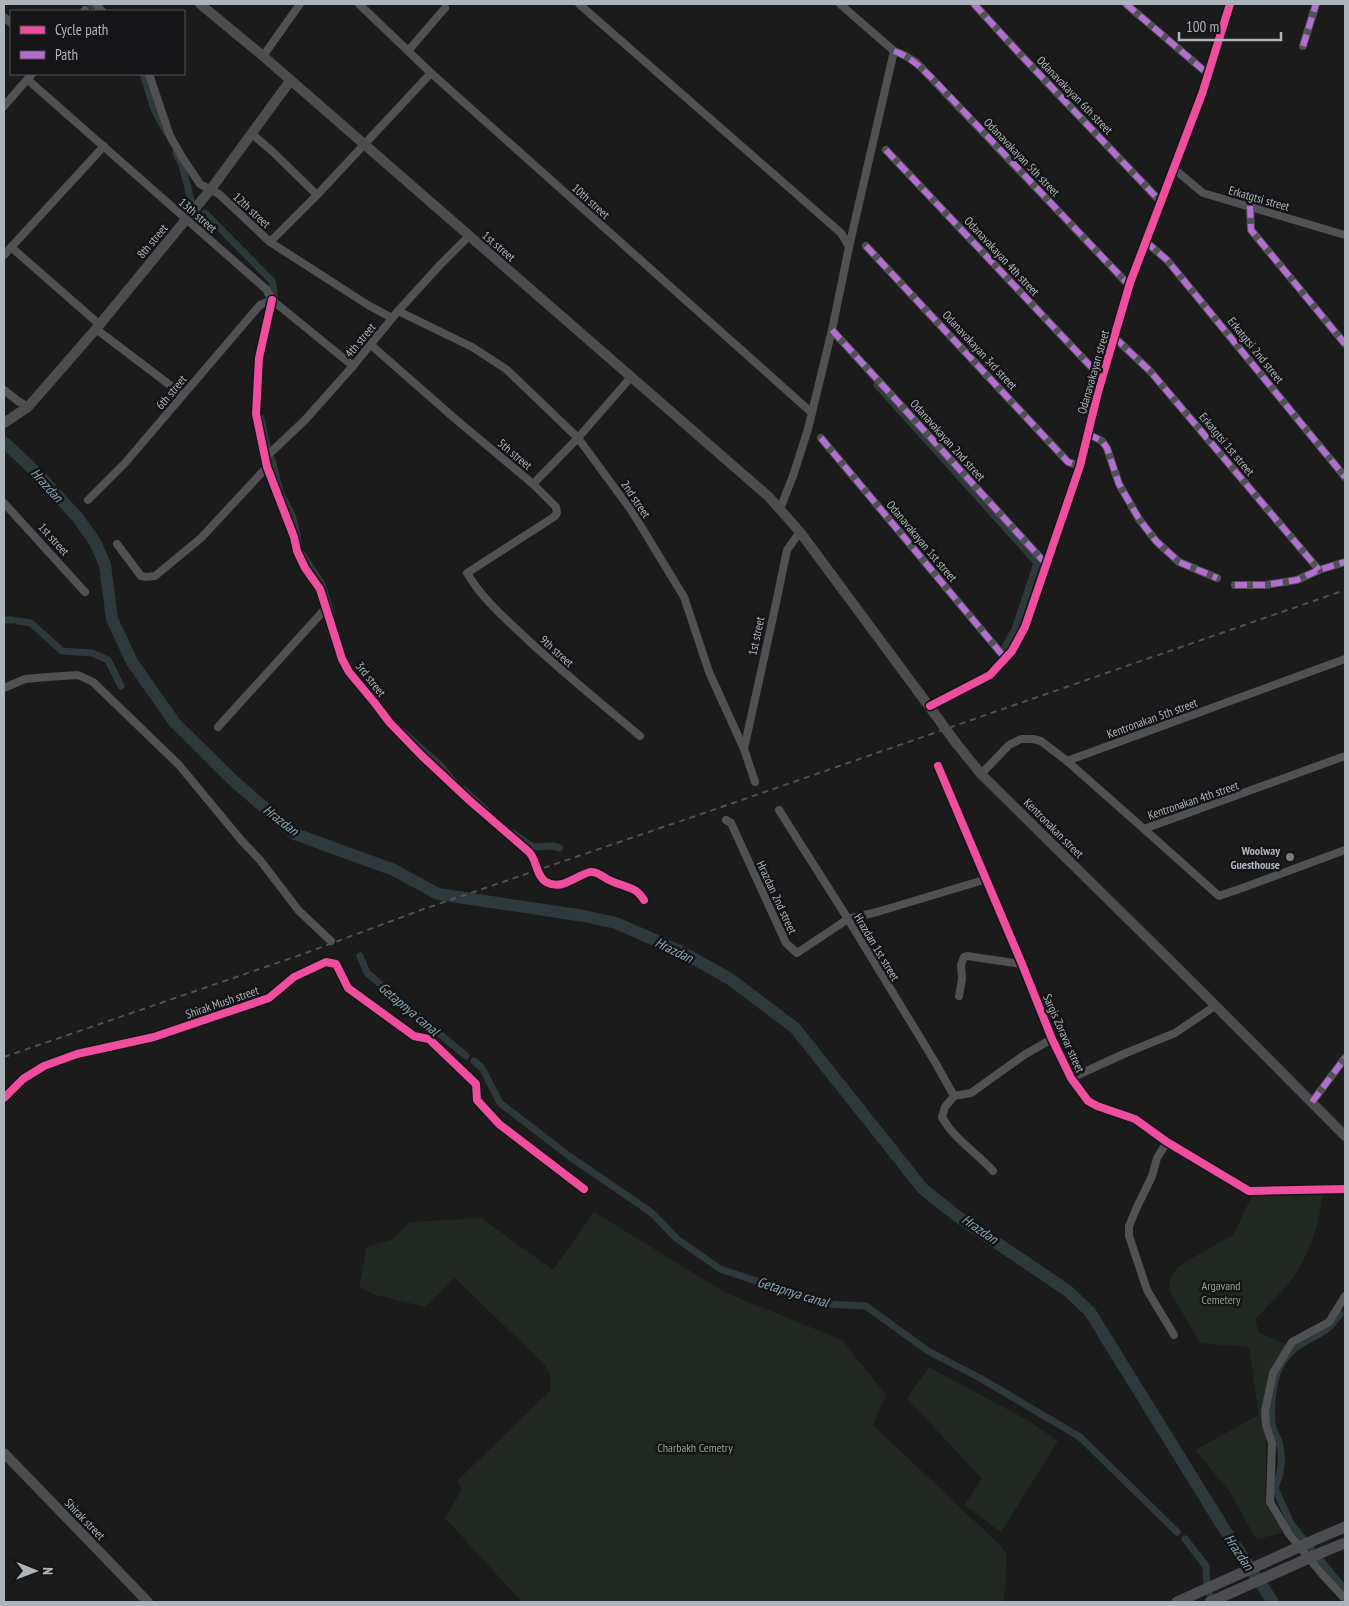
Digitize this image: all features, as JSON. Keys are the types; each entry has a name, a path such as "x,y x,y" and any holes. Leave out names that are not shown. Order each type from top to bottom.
{"highway":[{"path":"1177,1602 1345,1527"},
{"path":"1210,1602 1345,1542"}],"main road":[{"name":"1st street","path":"200,4 263,56 780,508"},
{"name":"8th street","path":"4,424 26,408 98,327 187,220 290,81"},
{"name":"Kentronakan street","path":"780,508 981,774 1345,1136"},
{"name":"Shirak street","path":"4,1453 148,1602"},
{"name":"Shirak street","path":"4,1459 144,1602"}],"street":[{"path":"263,56 300,4"},
{"name":"10th street","path":"358,4 431,73 812,413"},
{"path":"579,4 841,233 849,247"},
{"name":"Odanavakayan 5th street","path":"840,4 894,51 917,63 1125,281 1130,283"},
{"name":"Odanavakayan 6th street","path":"974,4 1160,201"},
{"path":"1126,4 1208,74"},
{"name":"Odanavakayan street","path":"932,710 990,675 1012,651 1025,627 1080,466 1103,376 1130,283 1202,94 1230,4"},
{"path":"1302,46 1316,4"},
{"path":"408,51 445,8"},
{"path":"780,508 793,476 812,413 894,51"},
{"path":"270,242 317,195 431,73"},
{"name":"12th street","path":"149,75 170,136 200,184 218,194 270,242 368,305 392,318"},
{"path":"4,106 30,77"},
{"name":"13th street","path":"30,77 104,146 266,289 272,300 353,366"},
{"path":"252,134 317,195"},
{"path":"4,255 104,146"},
{"name":"Odanavakayan 4th street","path":"886,150 1096,372 1103,376"},
{"name":"Erkatgtsi street","path":"1173,168 1203,193 1345,235"},
{"path":"1250,206 1251,230 1345,344"},
{"name":"4th street","path":"266,457 305,420 398,311 469,236"},
{"name":"Erkatgtsi 2nd street","path":"1145,242 1167,260 1345,477"},
{"name":"Odanavakayan 3rd street","path":"866,246 1068,462 1080,466"},
{"path":"11,247 98,327 182,395"},
{"name":"6th street","path":"88,500 125,463 260,306 272,300"},
{"name":"3rd street","path":"272,300 259,358 256,414 267,468 304,568 320,589 342,659 349,672 390,723 422,756 533,856 544,881 550,884 565,884 588,873 595,872 606,879 636,891 644,900"},
{"name":"2nd street","path":"398,311 472,347 506,369 578,438 631,510 684,597 709,672 744,749 755,782"},
{"name":"Odanavakayan 2nd street","path":"832,330 1047,565"},
{"name":"Erkatgtsi 1st street","path":"1114,337 1150,370 1319,570"},
{"name":"5th street","path":"370,345 533,484 556,507 557,513 554,517 467,573"},
{"path":"533,484 578,438 632,377"},
{"path":"4,390 26,408"},
{"path":"1088,434 1102,441 1107,448 1119,484 1139,519 1156,541 1179,562 1217,578"},
{"name":"Odanavakayan 1st street","path":"821,438 1005,658"},
{"path":"117,544 140,576 155,576 201,538 267,468"},
{"name":"1st street","path":"4,502 85,592"},
{"name":"1st street","path":"744,749 786,550 800,532"},
{"path":"1234,585 1265,585 1297,580 1319,570 1345,562"},
{"name":"9th street","path":"467,573 475,588 513,626 574,682 640,736"},
{"path":"218,726 326,608"},
{"name":"Kentronakan 5th street","path":"1067,761 1345,659"},
{"path":"4,688 25,679 48,677 78,675 93,682 179,765 260,860 298,912 331,941"},
{"path":"981,774 1008,744 1022,739 1041,741 1067,761"},
{"name":"Kentronakan 4th street","path":"1067,761 1144,829 1345,756"},
{"name":"Sargis Zoravar street","path":"938,766 987,879 1052,1039 1071,1078 1088,1101 1135,1119 1168,1142 1249,1191 1345,1189"},
{"name":"Hrazdan 1st street","path":"779,810 848,919 954,1096"},
{"name":"Hrazdan 2nd street","path":"726,820 731,823 786,942 797,953 848,919"},
{"path":"1144,829 1219,896 1345,850"},
{"path":"848,919 987,879"},
{"path":"959,996 962,979 961,965 964,957 1022,964"},
{"name":"Shirak Mush street","path":"4,1098 23,1079 44,1066 77,1054 154,1037 269,998 294,976 326,962 336,964 348,988 414,1036 429,1039 476,1084 477,1100 499,1124 584,1189"},
{"path":"1071,1078 1175,1033 1215,1006"},
{"path":"993,1171 946,1124 942,1118 945,1107 954,1096 971,1093 1010,1064 1052,1039"},
{"path":"1312,1102 1345,1058"},
{"path":"1168,1142 1157,1158 1152,1176 1129,1226 1129,1236 1147,1290 1174,1335"},
{"path":"1345,1296 1343,1308 1330,1322 1292,1342 1273,1372 1266,1411 1266,1425 1272,1443 1270,1502 1289,1534 1345,1599"}],"green space":[{"name":"Argavand Cemetery","path":"1323,1193 1313,1239 1304,1260 1287,1285 1255,1320 1259,1333 1286,1344 1266,1438 1265,1493 1267,1506 1283,1533 1256,1539 1230,1492 1195,1450 1259,1415 1249,1347 1200,1343 1169,1290 1170,1279 1177,1268 1187,1261 1233,1235 1252,1196"},
{"name":"Charbakh Cemetry","path":"594,1212 726,1293 842,1340 886,1395 873,1425 1001,1546 1007,1555 1004,1602 522,1602 445,1518 462,1489 457,1481 550,1391 551,1379 546,1366 455,1278 425,1307 376,1295 359,1287 367,1246 392,1240 410,1222 481,1218 553,1270"},
{"path":"929,1367 1029,1421 1058,1441 1001,1532 964,1505 982,1479 907,1398"}],"waterway":[{"path":"91,5 96,10"},
{"path":"143,75 154,109 166,132"},
{"path":"176,153 182,165 191,200"},
{"path":"205,213 272,281 274,298"},
{"path":"877,385 1037,563 1015,629 1005,647"},
{"path":"261,418 268,450"},
{"name":"Hrazdan","path":"4,442 39,475 78,518 95,542 105,565 112,619 132,662 175,723 236,783 295,834 394,870 438,894 584,916 616,923 682,952 730,979 795,1028 923,1189 957,1216 1068,1291 1090,1312 1223,1527 1273,1602"},
{"path":"272,459 280,492 292,515 298,541"},
{"path":"302,554 322,584 331,613"},
{"name":"Getapnya canal","path":"4,620 13,620"},
{"name":"Getapnya canal","path":"18,621 31,623 62,651 92,653 108,660 121,686"},
{"path":"403,732 440,765 454,782"},
{"path":"464,790 486,810"},
{"path":"513,833 533,847 552,846 560,848"},
{"name":"Getapnya canal","path":"360,956 367,973 466,1056"},
{"name":"Getapnya canal","path":"474,1061 482,1068 500,1103 569,1156 652,1213 676,1238 720,1269 826,1304 866,1306 928,1351 980,1378 1080,1437 1177,1532"},
{"path":"1340,1314 1329,1328 1294,1349 1280,1367 1273,1395 1271,1418 1279,1442 1282,1460 1275,1488 1291,1524 1345,1590"},
{"name":"Getapnya canal","path":"1185,1539 1206,1566 1207,1588 1212,1600 1216,1602"}],"railway":[{"path":"4,1057 303,954 421,910 1345,590"}],"marked path":[{"path":"974,4 1160,201"},
{"path":"1126,4 1208,74"},
{"path":"1303,46 1316,4"},
{"path":"894,51 911,60 935,81 1125,281 1130,283"},
{"path":"886,150 1096,372 1103,375"},
{"path":"1250,206 1251,230 1345,344"},
{"path":"1145,241 1167,260 1345,477"},
{"path":"866,246 1068,462 1080,466"},
{"path":"832,330 1047,565"},
{"path":"1114,337 1150,371 1319,570"},
{"path":"1088,434 1102,441 1107,448 1119,484 1139,519 1156,541 1179,562 1217,578"},
{"path":"821,438 1005,658"},
{"path":"1235,585 1265,585 1297,580 1319,570 1345,562"},
{"path":"1312,1102 1345,1058"}],"cycle path":[{"path":"930,706 990,675 1012,651 1025,627 1080,466 1098,392 1130,283 1202,94 1230,4"},
{"path":"272,300 259,358 256,414 267,467 294,537 297,551 305,568 320,589 342,659 349,672 390,723 422,756 532,855 540,876 546,882 558,885 563,884 584,874 595,872 636,891 644,900"},
{"path":"938,766 1052,1039 1071,1078 1088,1101 1135,1119 1167,1142 1249,1191 1345,1189"},
{"path":"4,1098 23,1079 44,1066 77,1054 154,1037 269,998 294,977 326,962 336,964 348,988 414,1036 429,1039 476,1084 477,1100 499,1124 584,1189"}],"place":[{"name":"Woolway Guesthouse","path":"1290,857"}]}
